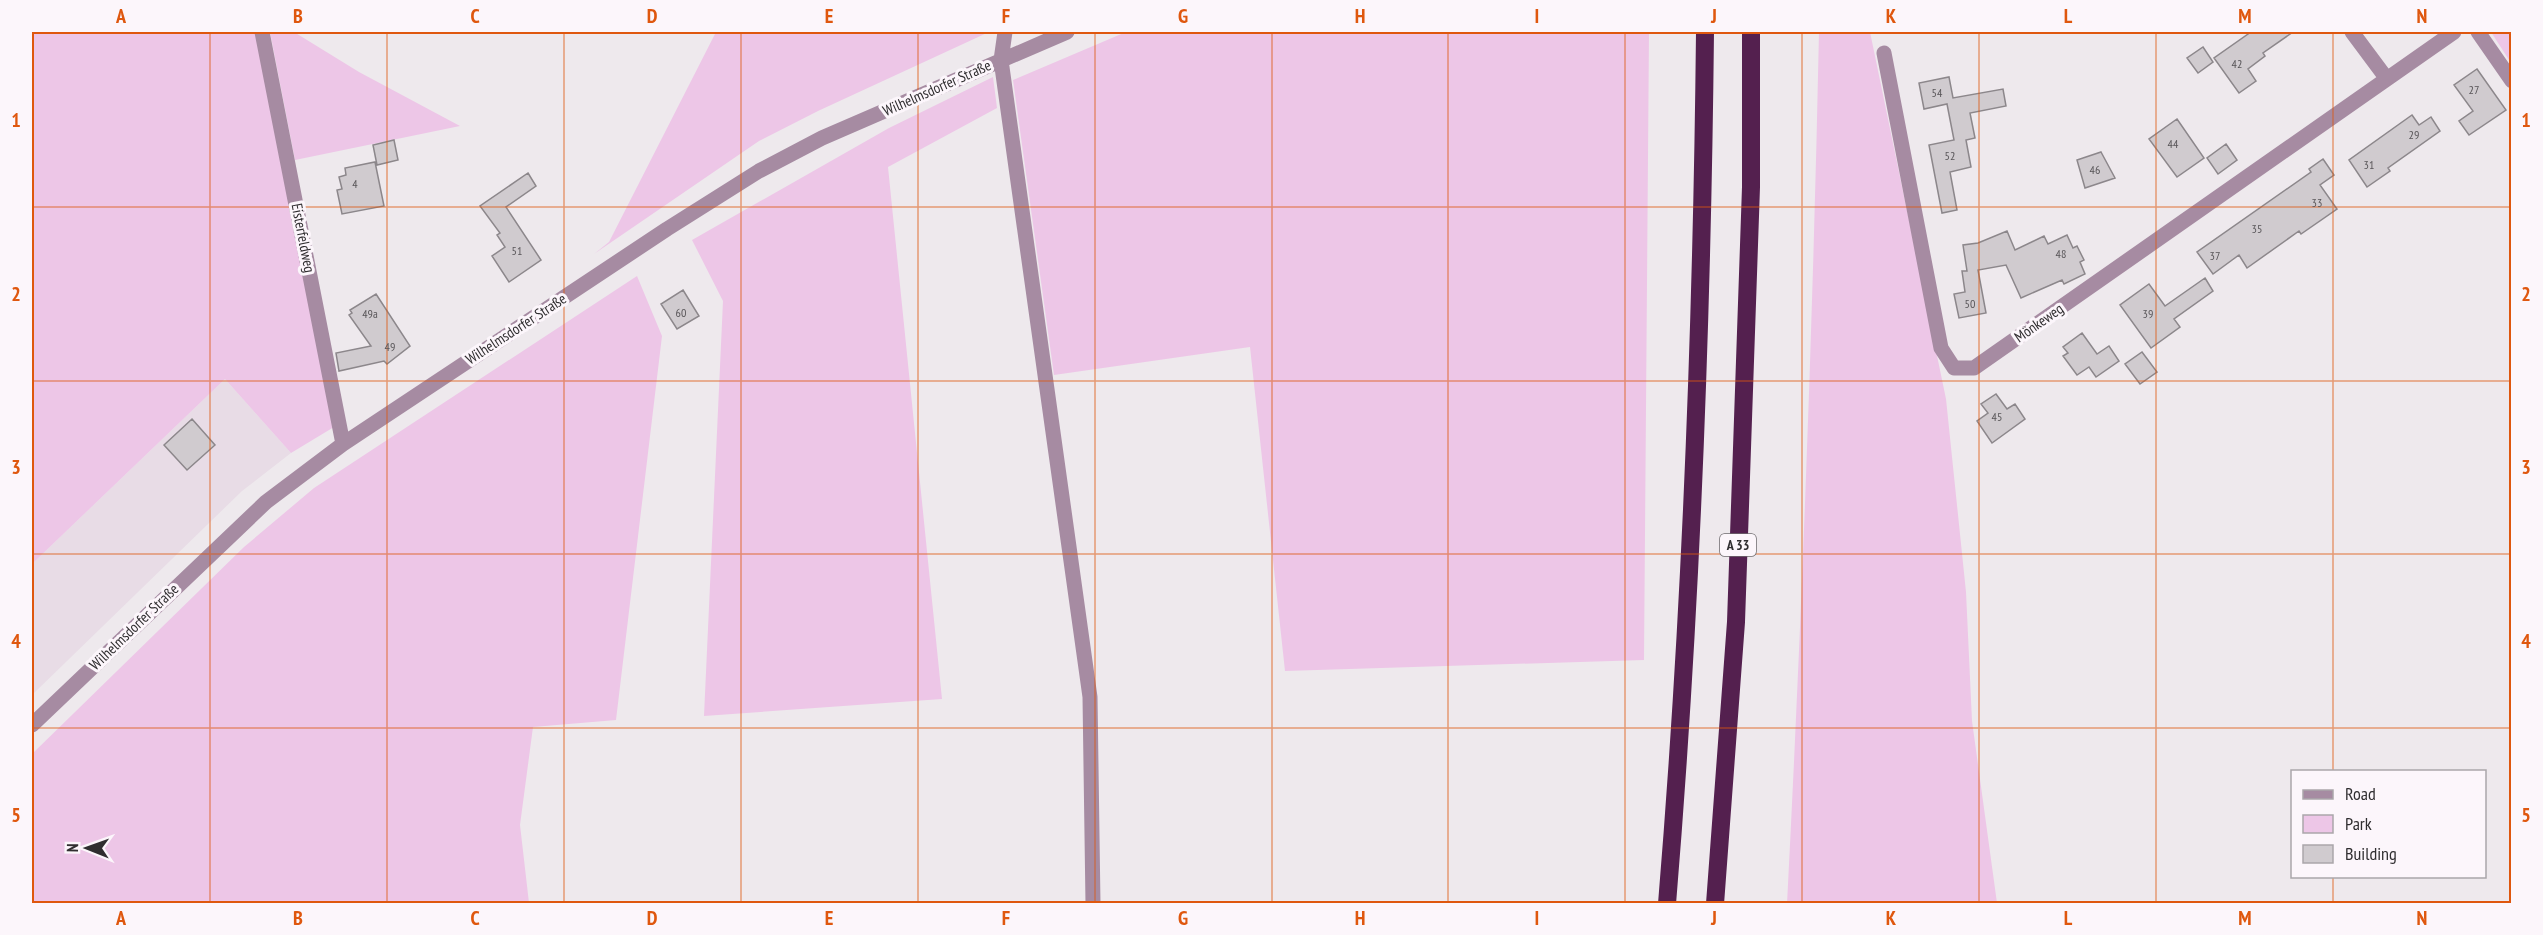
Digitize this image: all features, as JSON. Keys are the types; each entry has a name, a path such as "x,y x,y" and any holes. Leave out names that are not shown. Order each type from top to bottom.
{"highway":[{"path":"1667,903 1686,624 1703,218 1705,32"},
{"name":"A 33","path":"1715,903 1736,622 1750,187 1751,32"}],"street":[{"name":"Eisterfeldweg","path":"262,32 343,444"},
{"path":"1005,32 1001,60 1089,697 1093,903"},
{"name":"Wilhelmsdorfer Straße","path":"32,725 266,502 343,444 667,229 759,171 822,138 1067,32"},
{"path":"2352,32 2387,80"},
{"name":"Mönkeweg","path":"1884,53 1941,348 1954,369 1974,368 2454,32"},
{"path":"2478,32 2511,81"}],"shaded area":[{"path":"225,379 291,453 242,491 32,695 32,564"}],"green space":[{"path":"32,32 256,32 334,427 291,453 225,379 32,564"},
{"path":"270,32 294,32 359,72 460,126 295,160"},
{"path":"716,32 989,32 818,111 759,141 594,254 609,242"},
{"path":"1126,32 1649,32 1644,660 1285,671 1250,347 1054,375 1013,80"},
{"path":"1819,32 1870,32 1946,399 1966,592 1972,721 1997,903 1787,904 1814,250"},
{"path":"2491,32 2511,32 2511,63"},
{"path":"993,77 997,108 888,167 942,699 704,716 723,301 692,240 889,128"},
{"path":"637,276 662,336 616,720 533,727 520,825 529,903 32,903 32,754 244,547 314,488"}],"building":[{"path":"2251,32 2293,32 2263,53 2265,56 2248,69 2256,81 2239,93 2214,58"},
{"path":"2203,47 2213,62 2198,73 2187,58"},
{"path":"2477,69 2506,110 2469,135 2459,121 2473,111 2454,85"},
{"path":"1949,77 1953,98 2003,89 2006,106 1970,113 1975,138 1966,140 1971,167 1950,172 1957,210 1942,213 1929,145 1954,140 1947,104 1924,109 1919,83"},
{"path":"2412,115 2419,125 2431,117 2440,131 2388,168 2390,171 2367,187 2349,160"},
{"path":"2177,119 2204,158 2177,177 2149,139"},
{"path":"394,140 398,160 377,165 373,145"},
{"path":"2226,144 2237,160 2218,174 2207,158"},
{"path":"2101,152 2115,178 2085,188 2077,160"},
{"path":"2323,159 2334,175 2320,185 2337,209 2301,234 2299,231 2247,268 2239,255 2213,274 2197,252 2311,172 2309,169"},
{"path":"375,162 384,206 342,214 337,190 342,189 339,177 346,175 345,168"},
{"path":"528,173 536,186 506,207 541,260 509,282 492,256 505,247 497,235 500,233 480,206"},
{"path":"2007,231 2015,250 2044,236 2048,244 2067,235 2073,248 2077,246 2084,260 2080,262 2085,274 2064,284 2062,280 2021,298 2006,265 1978,270 1986,313 1959,318 1954,294 1965,292 1962,271 1967,271 1963,245 1978,243"},
{"path":"2205,278 2213,291 2174,319 2180,327 2151,348 2120,305 2149,284 2165,306"},
{"path":"683,290 699,316 677,329 661,304"},
{"path":"376,294 410,346 387,364 384,361 339,371 336,353 371,346 349,315 352,313 350,310"},
{"path":"2082,333 2097,354 2109,346 2119,361 2096,377 2089,367 2077,375 2063,356 2068,353 2063,347"},
{"path":"2142,352 2157,372 2140,384 2125,364"},
{"path":"1996,394 2007,409 2015,404 2025,419 1992,443 1977,421 1988,413 1981,404"},
{"path":"192,419 215,445 187,470 164,445"}]}
